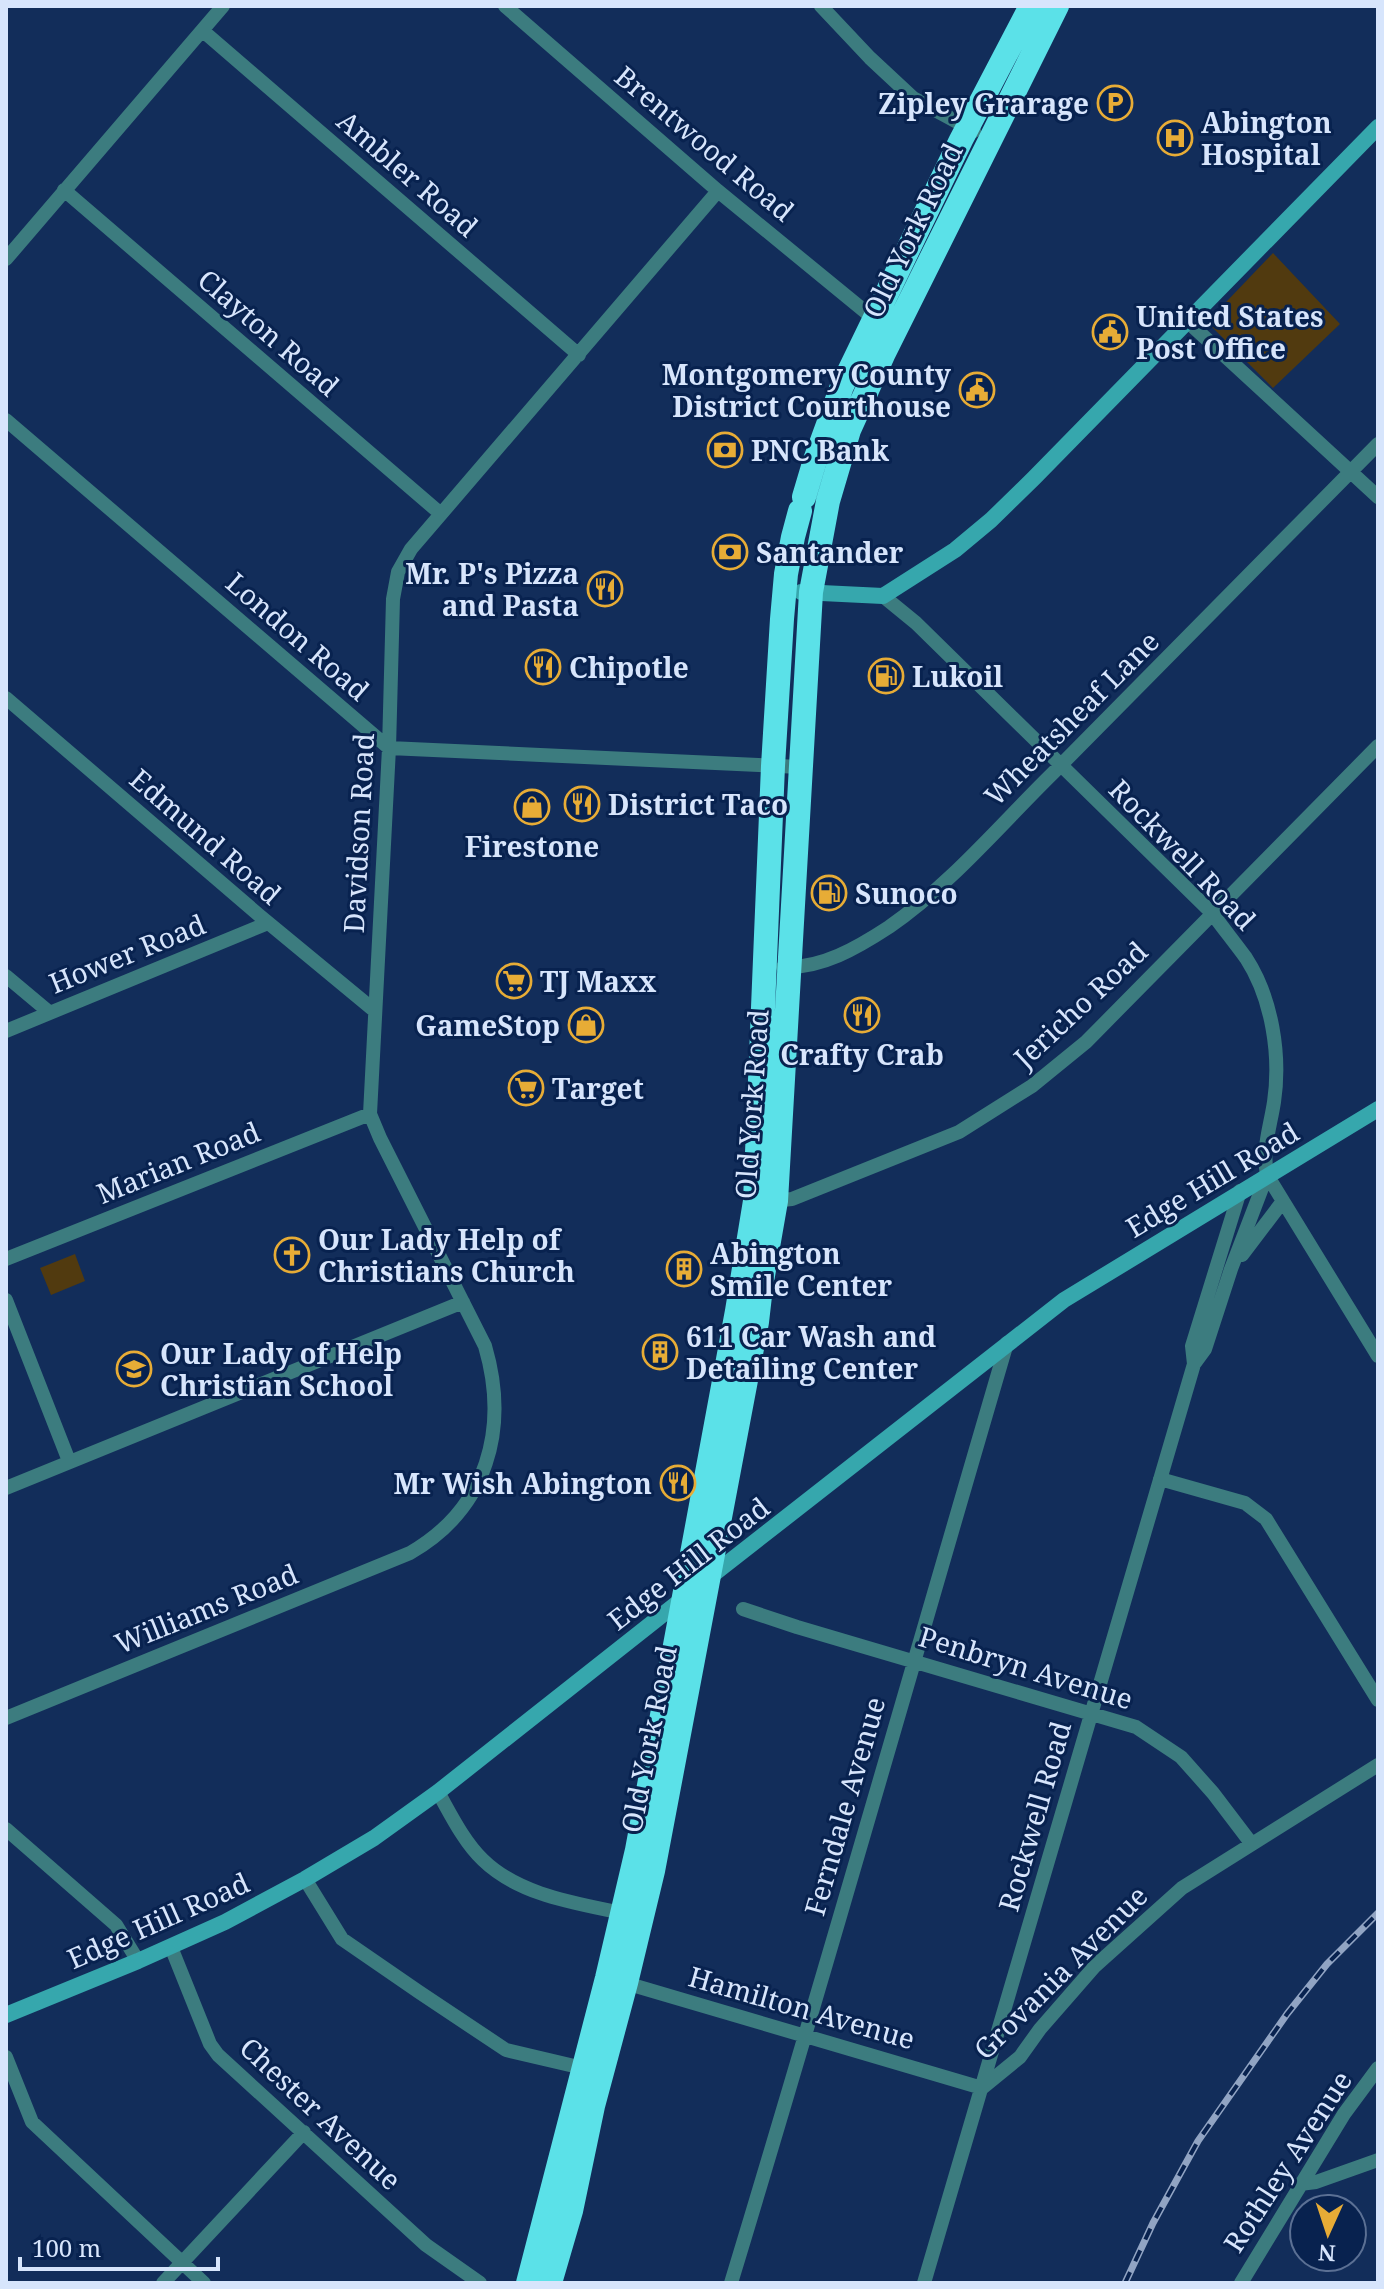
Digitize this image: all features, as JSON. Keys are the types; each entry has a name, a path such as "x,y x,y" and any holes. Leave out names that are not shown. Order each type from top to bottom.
{"highway":[{"name":"Old York Road","path":"616,1980 622,1913 637,1850 737,1311 766,1201 764,966 784,592 793,537 842,386 873,318 1031,6"},
{"name":"Old York Road","path":"528,2283 616,1980 653,1871 757,1322 790,967 811,592 828,501 849,430 883,355 1057,6"},
{"name":"Old York Road","path":"550,2283 571,2211 592,2070"}],"street":[{"path":"6,259 223,6"},
{"name":"Brentwood Road","path":"505,6 718,191 873,318"},
{"path":"821,6 913,98 990,139"},
{"name":"Ambler Road","path":"203,31 579,355"},
{"path":"784,592 883,596 955,550 991,520 1378,127"},
{"name":"Clayton Road","path":"64,190 441,514"},
{"name":"Davidson Road","path":"425,1544 445,1526 477,1486 495,1428 495,1396 485,1346 370,1114 389,748 393,599 398,572 411,549 718,191"},
{"path":"1187,321 1378,497"},
{"name":"London Road","path":"6,420 389,748"},
{"name":"Wheatsheaf Lane","path":"764,966 809,966 853,948 890,926 945,881 1378,444"},
{"name":"Rockwell Road","path":"883,596 916,623 1212,913 1247,960 1261,989 1274,1034 1274,1100 1264,1160 1267,1175 1205,1349 1194,1364 924,2283"},
{"name":"Edmund Road","path":"6,698 375,1011"},
{"name":"Jericho Road","path":"766,1201 792,1199 959,1132 1032,1086 1086,1042 1378,746"},
{"path":"389,748 800,767"},
{"name":"Hower Road","path":"6,1031 268,923"},
{"path":"6,976 49,1012"},
{"name":"Edge Hill Road","path":"6,2015 225,1922 374,1838 438,1792 1064,1300 1378,1109"},
{"name":"Marian Road","path":"6,1259 370,1114"},
{"path":"1267,1175 1378,1356"},
{"name":"Rockwell Road","path":"1194,1364 1192,1346 1240,1191"},
{"name":"Rockwell Road","path":"1231,1269 1283,1201"},
{"path":"6,1300 69,1461"},
{"path":"6,1488 463,1302"},
{"name":"Ferndale Avenue","path":"731,2283 1007,1343"},
{"path":"1160,1479 1245,1503 1266,1519 1378,1700"},
{"name":"Williams Road","path":"6,1718 396,1559 425,1544"},
{"name":"Penbryn Avenue","path":"743,1609 1136,1727 1181,1757 1251,1843"},
{"name":"Grovania Avenue","path":"982,2088 1020,2057 1095,1966 1182,1888 1378,1765"},
{"path":"438,1792 465,1838 483,1861 508,1878 538,1893 622,1913"},
{"path":"6,1829 116,1925 138,1961"},
{"path":"305,1879 342,1939 506,2050 592,2070"},
{"name":"Chester Avenue","path":"171,1947 210,2044 218,2055 426,2245 480,2283"},
{"name":"Hamilton Avenue","path":"616,1980 982,2088"},
{"path":"6,2057 32,2122 204,2283"},
{"name":"Rothley Avenue","path":"1241,2283 1344,2114 1378,2068"},
{"path":"163,2283 304,2132"},
{"path":"1300,2184 1316,2182 1378,2160"}],"shaded area":[{"path":"1273,253 1340,324 1273,388 1207,322"},
{"path":"75,1254 85,1281 51,1295 40,1268"}],"railway":[{"path":"1125,2283 1153,2223 1198,2141 1287,2014 1327,1964 1378,1913"}],"place":[{"name":"Zipley Grarage","path":"1115,103"},
{"name":"Abington Hospital","path":"1175,138"},
{"name":"United States Post Office","path":"1110,332"},
{"name":"Montgomery County District Courthouse","path":"977,390"},
{"name":"PNC Bank","path":"725,450"},
{"name":"Santander","path":"730,552"},
{"name":"Mr. P's Pizza and Pasta","path":"605,589"},
{"name":"Chipotle","path":"543,667"},
{"name":"Lukoil","path":"886,676"},
{"name":"District Taco","path":"582,804"},
{"name":"Firestone","path":"532,807"},
{"name":"Sunoco","path":"829,893"},
{"name":"TJ Maxx","path":"514,981"},
{"name":"Crafty Crab","path":"862,1015"},
{"name":"GameStop","path":"586,1025"},
{"name":"Target","path":"526,1088"},
{"name":"Our Lady Help of Christians Church","path":"292,1255"},
{"name":"Abington Smile Center","path":"684,1269"},
{"name":"611 Car Wash and Detailing Center","path":"660,1352"},
{"name":"Our Lady of Help Christian School","path":"134,1369"},
{"name":"Mr Wish Abington","path":"678,1483"}]}
